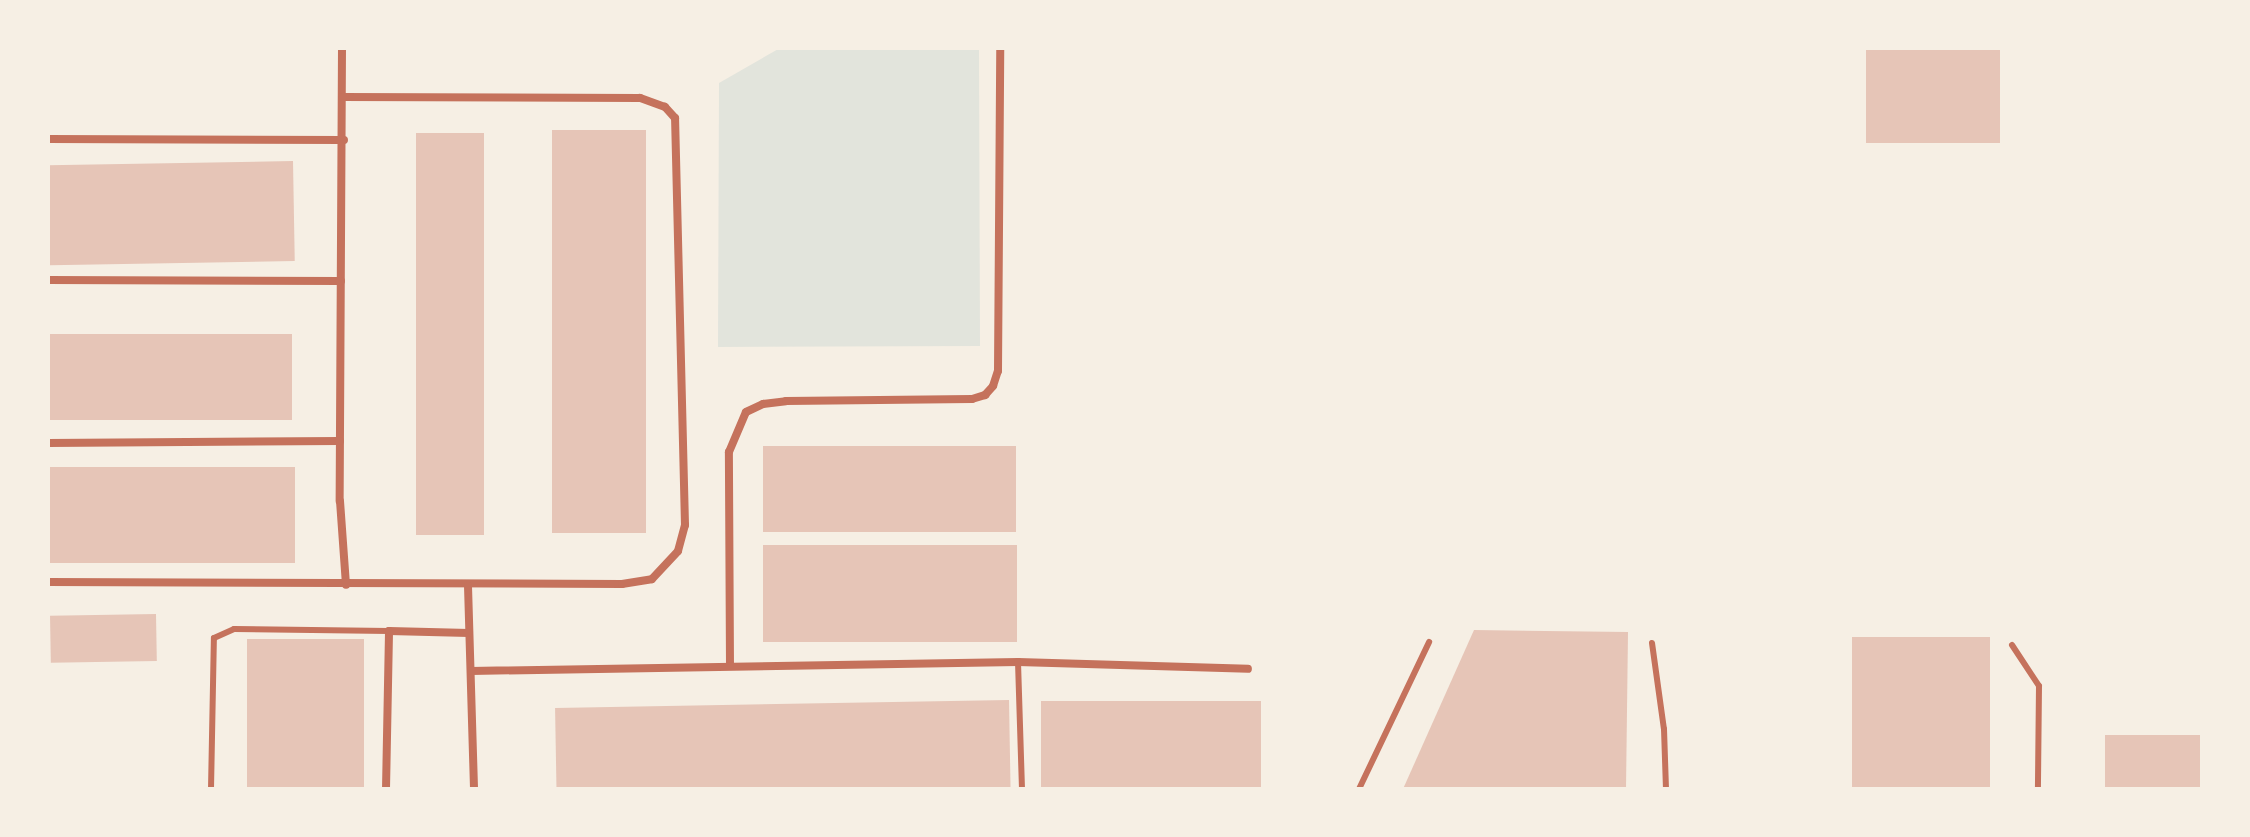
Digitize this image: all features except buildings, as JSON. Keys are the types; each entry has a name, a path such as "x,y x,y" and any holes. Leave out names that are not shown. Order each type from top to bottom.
{"street":[{"path":"342,48 344,140 340,441 346,585"},
{"path":"730,666 729,452 746,412 763,404 786,401 972,399 985,395 993,386 998,371 1000,48"},
{"path":"48,582 468,586 637,581 652,579 678,551 685,525 675,118 665,107 640,98 342,97"},
{"path":"48,139 344,140"},
{"path":"48,280 341,281"},
{"path":"48,443 340,441"},
{"path":"468,586 474,789"},
{"path":"386,789 389,631 469,633"},
{"path":"471,671 1018,662 1248,669"}],"lane":[{"path":"211,789 214,638 234,629 389,631"},
{"path":"1359,789 1429,642"},
{"path":"1652,643 1664,729 1666,789"},
{"path":"2012,645 2039,686 2038,789"},
{"path":"1018,662 1022,789"}],"shaded area":[{"path":"780,48 979,48 980,346 718,347 719,83"}]}
